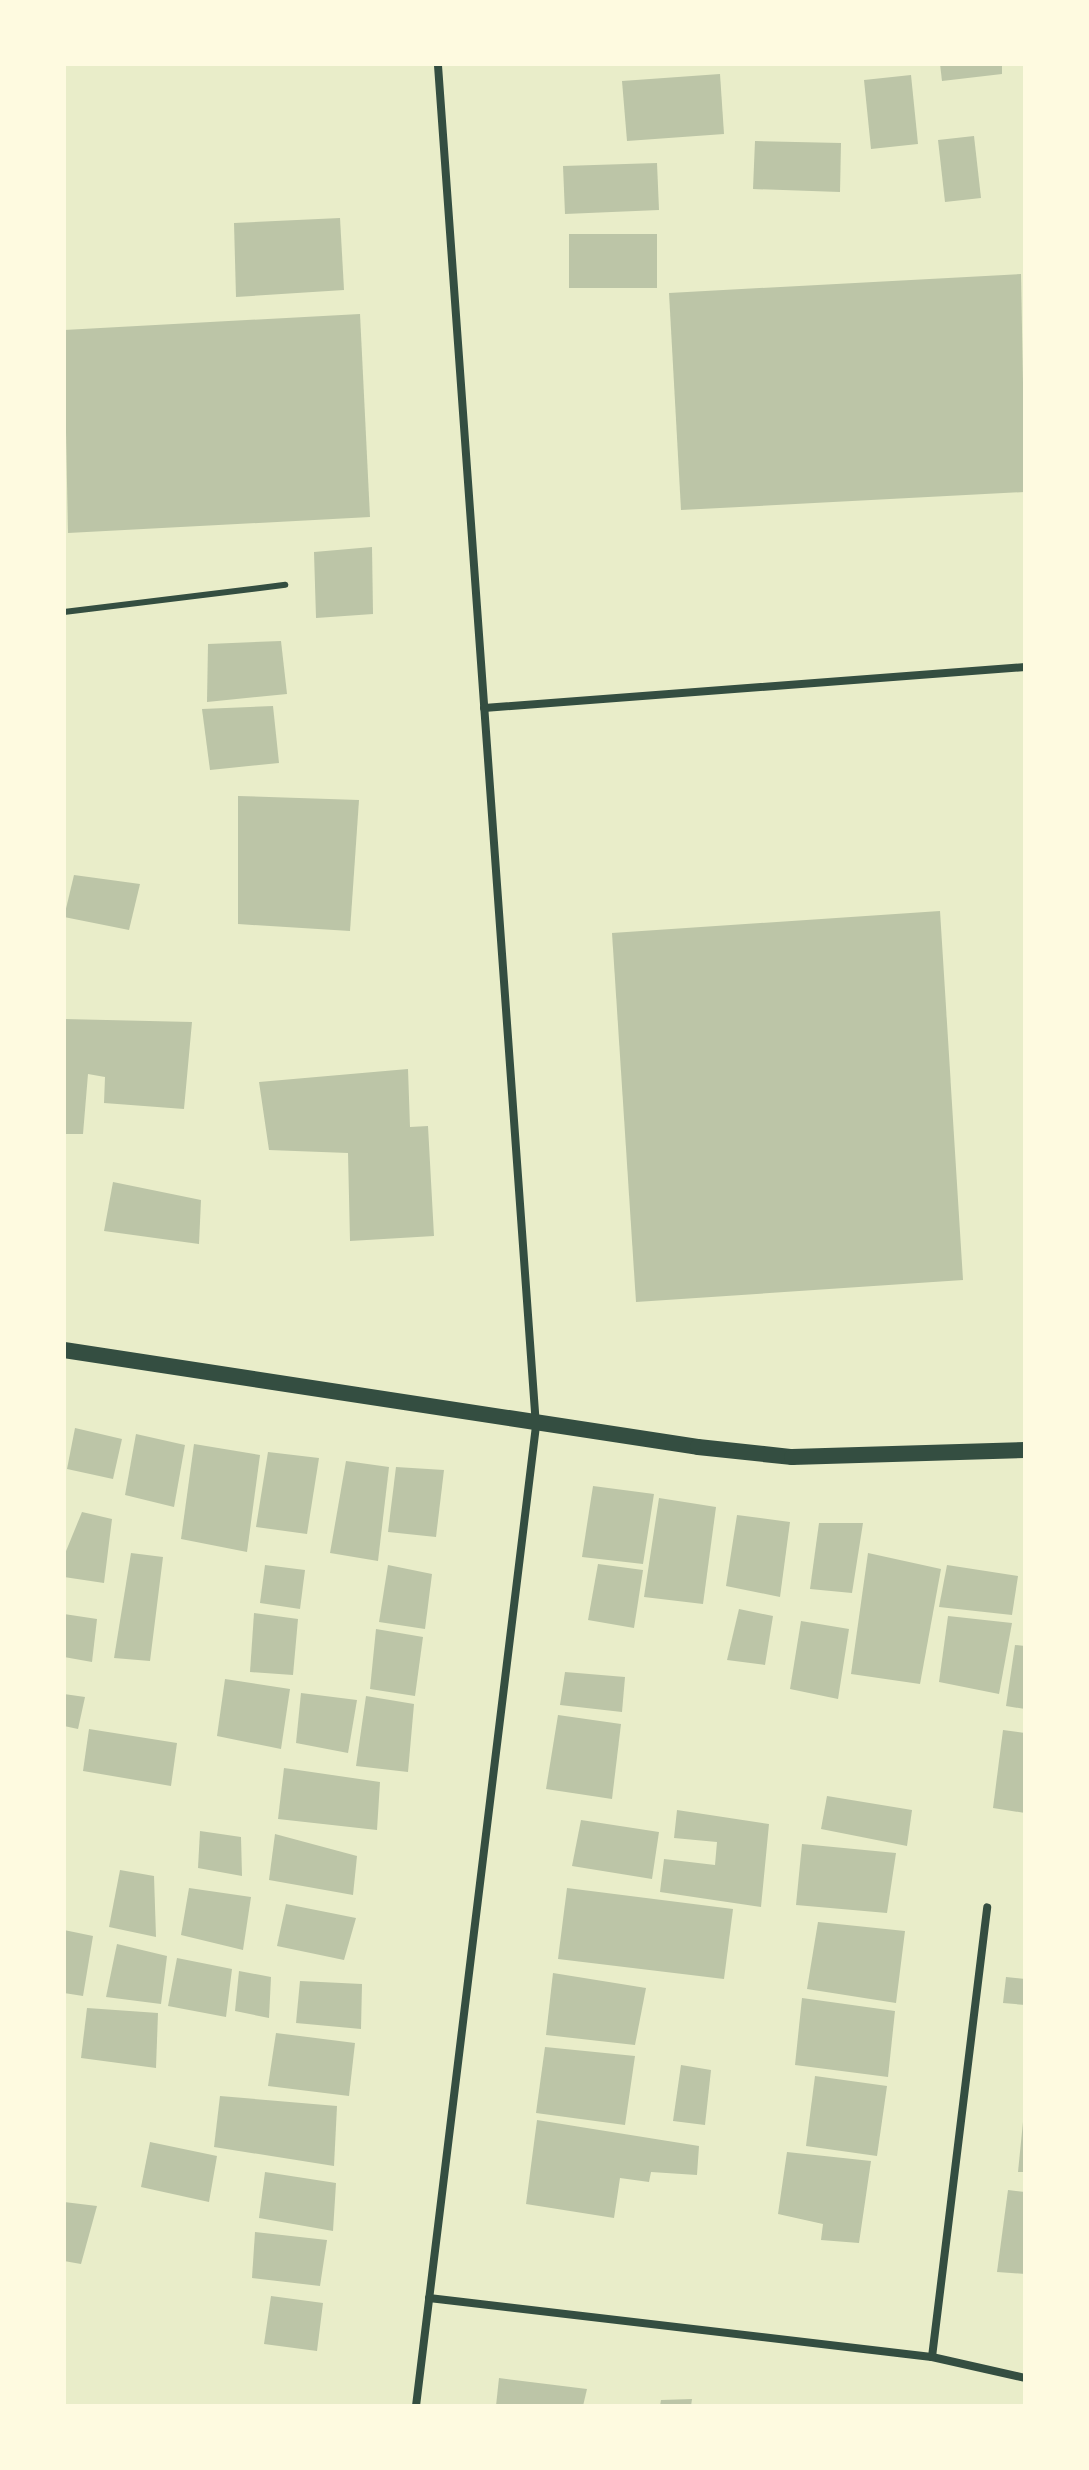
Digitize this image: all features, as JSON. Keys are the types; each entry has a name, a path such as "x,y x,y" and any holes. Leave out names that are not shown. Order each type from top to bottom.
{"main road":[{"path":"64,1350 536,1426 792,1457 1025,1450"}],"street":[{"path":"416,2406 536,1426 438,64"},
{"path":"484,708 1025,667"},
{"path":"989,1453 1025,1456"},
{"path":"932,2357 987,1907"},
{"path":"429,2298 932,2357 1025,2378"}],"lane":[{"path":"64,612 285,585"}],"building":[{"path":"940,64 1002,64 1002,74 942,81"},
{"path":"720,74 724,134 627,141 622,81"},
{"path":"911,75 918,144 871,149 864,80"},
{"path":"974,136 981,198 945,202 938,140"},
{"path":"755,141 841,143 840,192 753,189"},
{"path":"657,163 659,210 565,214 563,166"},
{"path":"340,218 344,290 236,297 234,223"},
{"path":"569,234 657,234 657,288 569,288"},
{"path":"1021,274 1025,492 681,510 669,293"},
{"path":"360,314 370,517 68,533 64,330"},
{"path":"372,547 373,614 316,618 314,552"},
{"path":"281,641 287,694 207,702 208,644"},
{"path":"273,706 279,763 210,770 202,709"},
{"path":"238,796 359,800 350,931 238,924"},
{"path":"74,875 140,884 129,930 64,917"},
{"path":"940,911 963,1280 636,1302 612,933"},
{"path":"64,1019 192,1022 184,1109 104,1103 105,1077 88,1074 83,1134 64,1134"},
{"path":"408,1069 410,1127 428,1126 434,1236 350,1241 348,1153 269,1150 259,1082"},
{"path":"113,1182 201,1200 199,1244 104,1231"},
{"path":"75,1428 122,1439 113,1479 67,1469"},
{"path":"136,1434 185,1445 174,1507 125,1495"},
{"path":"194,1444 260,1455 247,1552 181,1539"},
{"path":"268,1452 319,1458 307,1534 256,1527"},
{"path":"346,1461 389,1467 378,1561 330,1553"},
{"path":"396,1467 444,1470 436,1537 388,1532"},
{"path":"593,1486 654,1494 643,1564 582,1557"},
{"path":"659,1498 716,1507 703,1604 644,1597"},
{"path":"82,1512 112,1519 104,1583 64,1577 64,1556"},
{"path":"737,1515 790,1522 780,1597 726,1586"},
{"path":"819,1523 863,1523 852,1593 810,1589"},
{"path":"131,1553 163,1557 150,1661 114,1658"},
{"path":"868,1553 941,1569 920,1684 851,1674"},
{"path":"598,1564 643,1570 634,1628 588,1620"},
{"path":"265,1565 305,1570 300,1609 260,1603"},
{"path":"388,1565 432,1574 425,1629 379,1622"},
{"path":"947,1565 1018,1576 1012,1615 939,1607"},
{"path":"739,1609 773,1616 765,1665 727,1660"},
{"path":"254,1613 298,1619 293,1675 250,1672"},
{"path":"64,1614 97,1619 92,1662 64,1657"},
{"path":"948,1616 1012,1623 999,1694 939,1682"},
{"path":"801,1621 849,1629 838,1699 790,1689"},
{"path":"376,1629 423,1637 415,1696 370,1689"},
{"path":"1015,1645 1025,1646 1025,1709 1006,1706"},
{"path":"565,1672 625,1677 622,1712 560,1705"},
{"path":"225,1679 290,1689 281,1749 217,1736"},
{"path":"301,1693 357,1700 348,1753 296,1743"},
{"path":"64,1694 85,1697 78,1729 64,1726"},
{"path":"366,1696 414,1704 408,1772 356,1766"},
{"path":"558,1715 621,1724 612,1799 546,1789"},
{"path":"89,1729 177,1743 171,1786 83,1771"},
{"path":"1003,1730 1025,1733 1025,1813 993,1808"},
{"path":"284,1768 380,1782 377,1830 278,1819"},
{"path":"827,1796 912,1810 907,1846 821,1829"},
{"path":"677,1810 769,1824 761,1907 660,1892 664,1859 715,1865 717,1842 674,1838"},
{"path":"581,1820 659,1832 652,1879 572,1866"},
{"path":"200,1831 241,1837 242,1876 198,1868"},
{"path":"275,1834 357,1856 353,1895 269,1880"},
{"path":"802,1844 896,1853 887,1913 796,1905"},
{"path":"120,1870 154,1876 156,1937 109,1927"},
{"path":"189,1888 251,1897 243,1950 181,1935"},
{"path":"567,1888 733,1909 724,1979 558,1959"},
{"path":"286,1904 356,1918 344,1960 277,1946"},
{"path":"818,1922 905,1931 896,2003 807,1989"},
{"path":"64,1930 93,1936 83,1996 64,1993"},
{"path":"117,1944 167,1956 161,2004 106,1997"},
{"path":"177,1958 232,1969 226,2017 168,2006"},
{"path":"239,1971 271,1977 269,2018 235,2011"},
{"path":"553,1973 646,1988 635,2045 546,2035"},
{"path":"1006,1977 1025,1979 1025,2005 1003,2003"},
{"path":"300,1981 362,1984 361,2029 296,2023"},
{"path":"802,1998 895,2011 888,2077 795,2065"},
{"path":"87,2008 158,2013 156,2068 81,2058"},
{"path":"276,2033 355,2043 349,2096 268,2086"},
{"path":"545,2047 635,2056 625,2125 536,2113"},
{"path":"681,2065 711,2070 705,2125 673,2121"},
{"path":"815,2076 887,2086 877,2156 806,2146"},
{"path":"220,2096 337,2106 334,2166 214,2147"},
{"path":"537,2120 699,2146 697,2175 651,2172 649,2182 620,2178 614,2218 526,2204"},
{"path":"1023,2122 1025,2172 1018,2172"},
{"path":"150,2142 217,2156 209,2202 141,2187"},
{"path":"787,2152 871,2161 859,2243 821,2240 823,2224 778,2214"},
{"path":"265,2172 336,2183 333,2231 259,2218"},
{"path":"1008,2190 1025,2192 1025,2274 997,2272"},
{"path":"64,2202 97,2206 81,2264 64,2261"},
{"path":"255,2232 327,2240 320,2286 252,2278"},
{"path":"271,2296 323,2303 317,2351 264,2344"},
{"path":"499,2378 587,2389 583,2406 496,2406"},
{"path":"692,2399 691,2406 660,2406 661,2400"}]}
